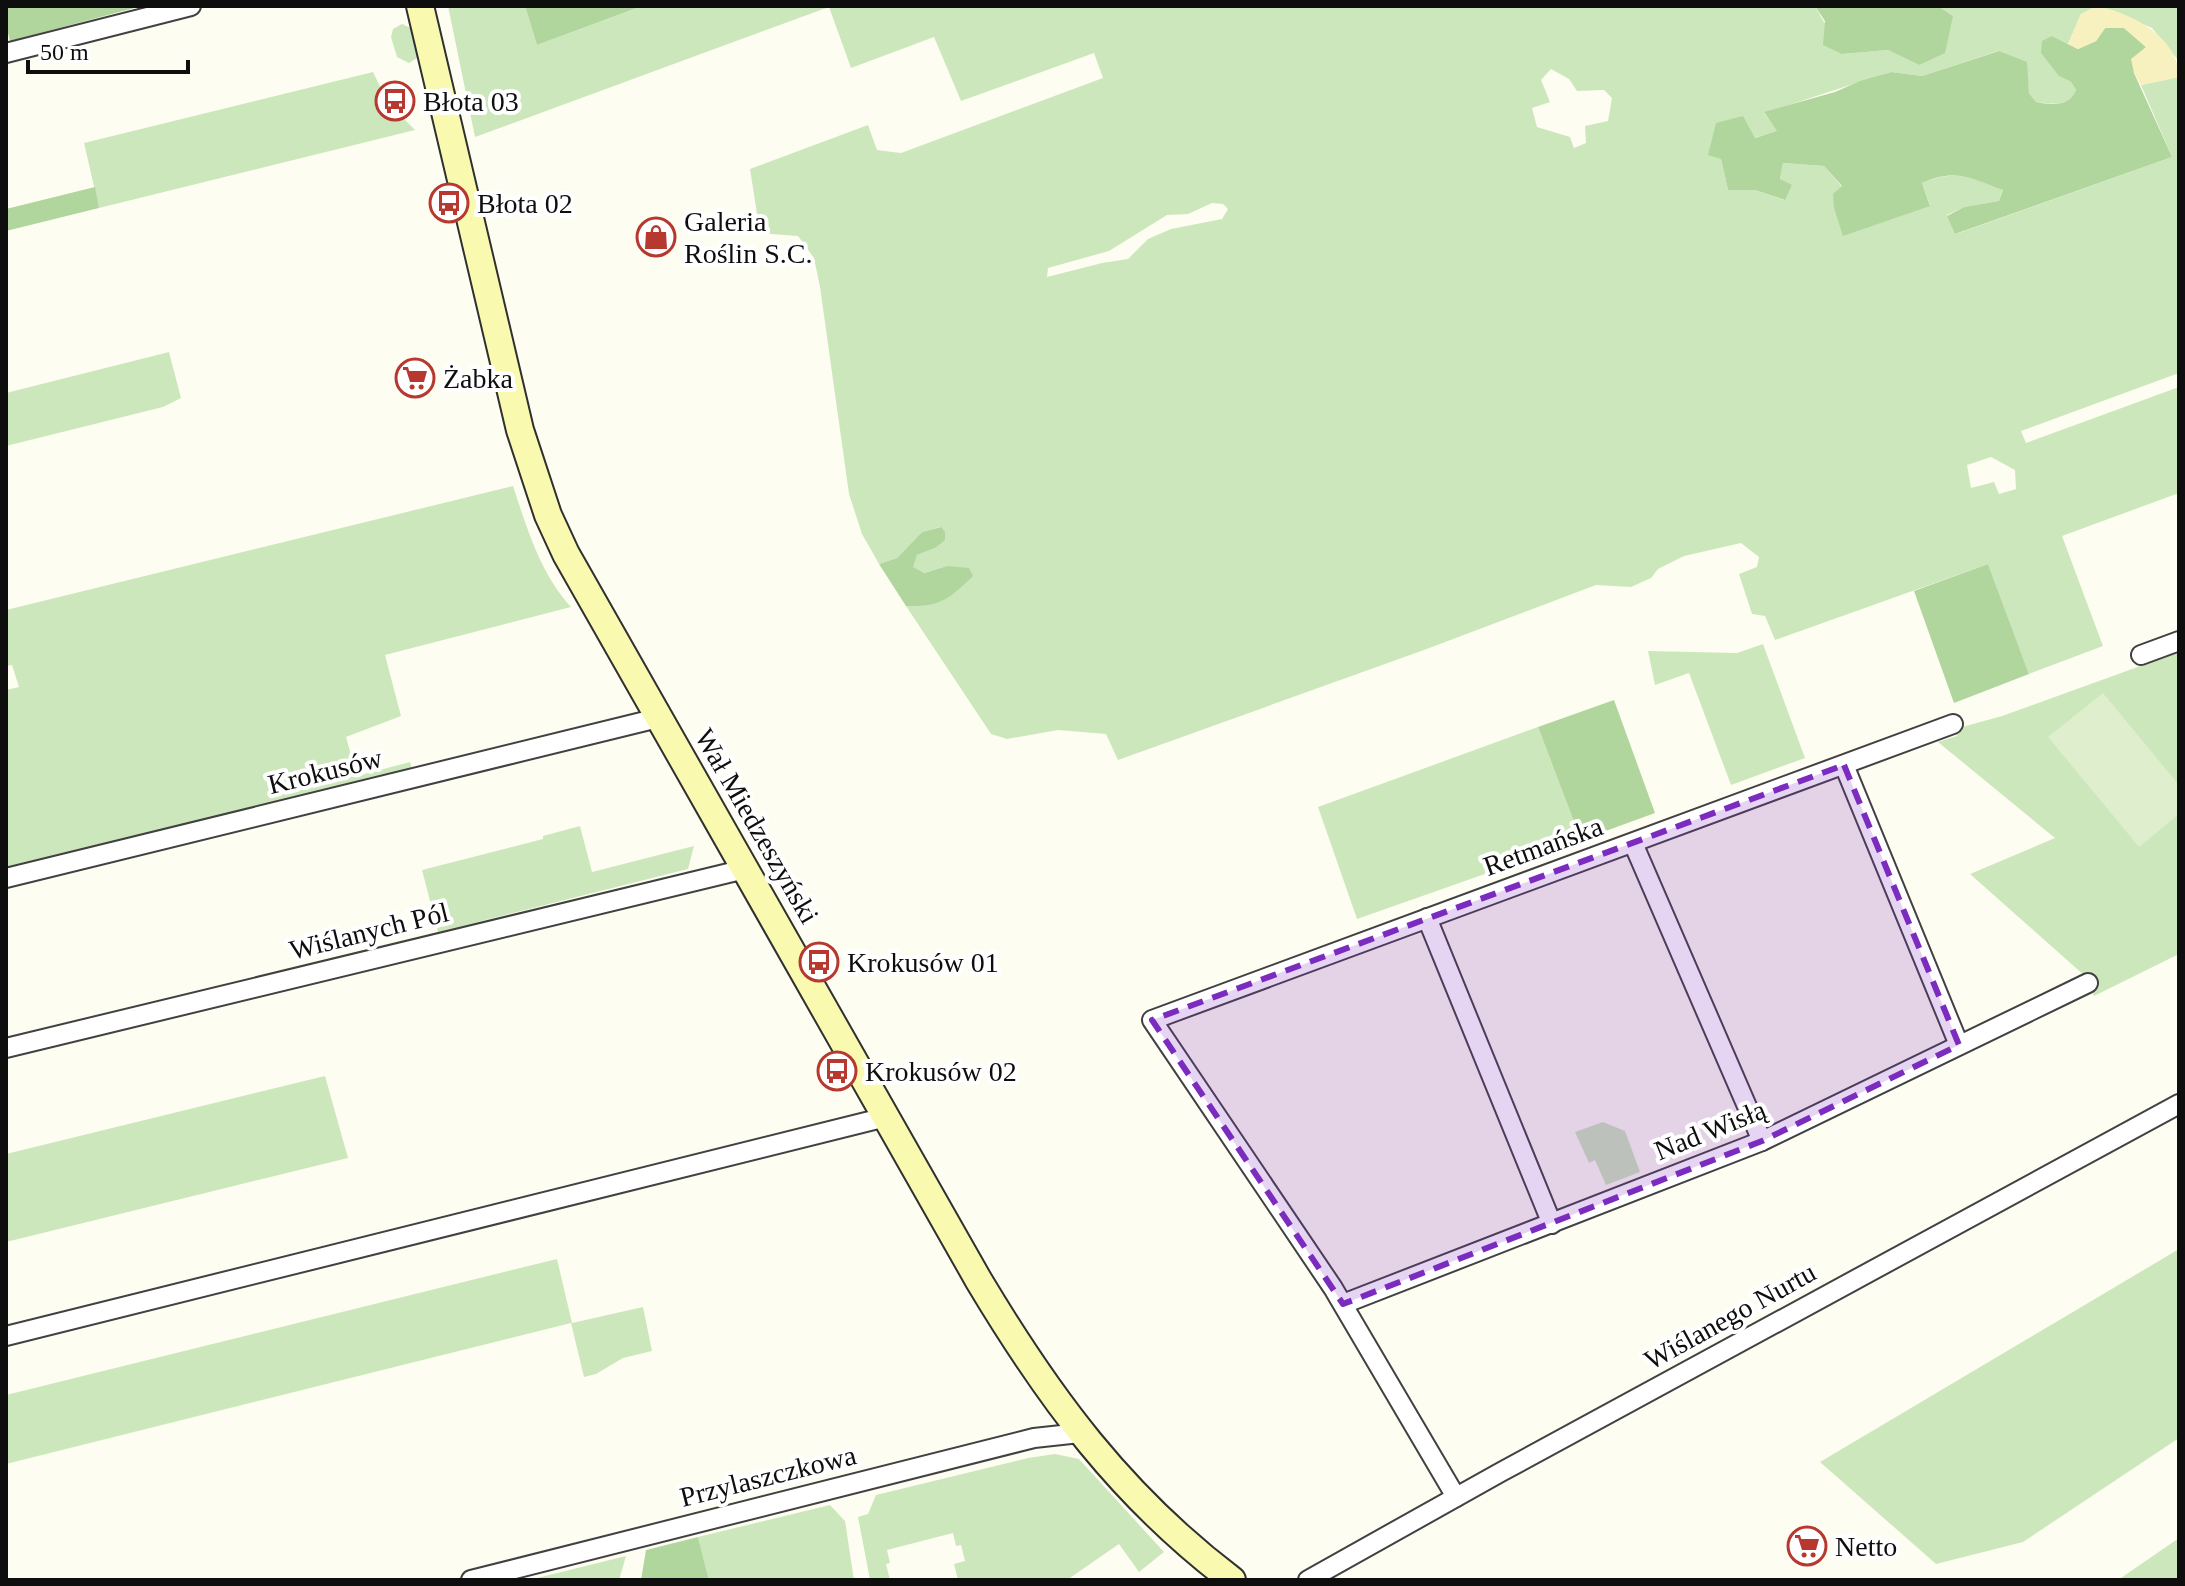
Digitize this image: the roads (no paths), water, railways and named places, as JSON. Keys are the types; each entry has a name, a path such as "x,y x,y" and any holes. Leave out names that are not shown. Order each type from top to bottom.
{"main road":[{"name":"Wał Miedzeszyński","path":"420,6 520,430 566,554 1024,1354 1080,1433 1146,1506 1187,1545 1232,1580"}],"street":[{"path":"6,53 191,6"},
{"path":"2141,655 2179,641"},
{"name":"Krokusów","path":"6,878 658,718"},
{"name":"Retmańska","path":"1343,1304 1152,1020 1953,724"},
{"path":"1844,765 1959,1045"},
{"path":"1633,843 1762,1141"},
{"name":"Wiślanych Pól","path":"6,1048 745,869"},
{"path":"1427,918 1552,1224"},
{"name":"Nad Wisłą","path":"1343,1304 1762,1141 2088,983"},
{"name":"Wiślanego Nurtu","path":"1308,1580 2179,1104"},
{"path":"6,1336 886,1117"},
{"path":"1343,1304 1456,1497"},
{"name":"Przylaszczkowa","path":"471,1580 1034,1438 1080,1433"}],"place":[{"name":"Błota 03","path":"395,101"},
{"name":"Błota 02","path":"449,203"},
{"name":"Galeria Roślin S.C.","path":"656,237"},
{"name":"Żabka","path":"415,378"},
{"name":"Krokusów 01","path":"819,962"},
{"name":"Krokusów 02","path":"837,1071"},
{"name":"Netto","path":"1807,1546"}]}
